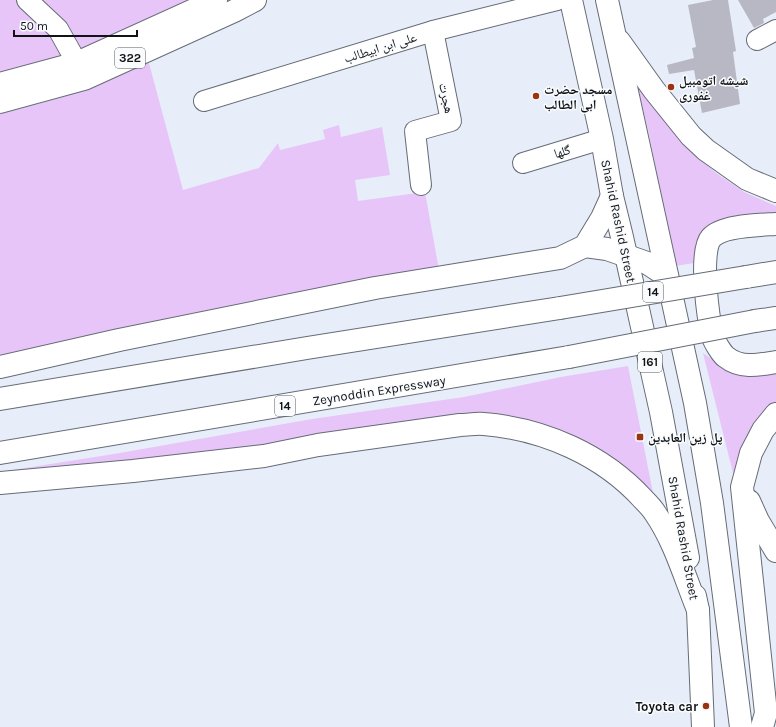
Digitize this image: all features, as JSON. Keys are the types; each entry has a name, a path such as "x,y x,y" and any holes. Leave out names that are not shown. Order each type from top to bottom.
{"main road":[{"name":"322","path":"0,84 77,63 216,0"},
{"name":"322","path":"0,102 84,79 234,12 256,0"},
{"name":"Shahid Rashid Street","path":"571,0 602,139 612,196 661,412 698,610 703,727"},
{"path":"610,3 695,403 712,503 741,727"},
{"path":"616,36 654,90 691,136 706,150 747,179 776,191"},
{"path":"0,367 119,340 375,288 560,258 585,246 602,218 612,196"},
{"path":"776,224 746,226 722,231 711,238 706,249 706,301 713,338 725,357 738,364 754,366 776,362"},
{"path":"585,246 607,249 647,263 667,276"},
{"name":"14","path":"0,399 776,272"},
{"name":"Zeynoddin Expressway","path":"0,453 569,358 766,319"},
{"path":"762,727 766,713 742,487 751,453 763,430 776,414"},
{"path":"0,483 126,472 264,456 318,445 460,425 483,424 517,429 544,436 568,446 603,464 634,489 655,512 670,537 698,610"},
{"path":"742,487 758,521 776,551"}],"street":[{"path":"27,0 58,29 77,63"},
{"name":"علی ابن ابیطالب","path":"204,101 433,31 557,0"},
{"path":"757,40 776,30"},
{"name":"هجرت","path":"421,185 415,131 451,121 433,31"},
{"name":"گلها","path":"522,163 602,139"}],"shaded area":[{"path":"0,0 257,0 0,100"},
{"path":"149,63 183,190 259,168 278,143 280,150 325,139 323,130 339,125 341,137 382,127 390,175 355,180 358,201 425,192 439,270 0,358 0,114 60,98"},
{"path":"635,76 696,156 716,173 744,192 776,206 776,217 701,241 694,263 675,266 649,134"},
{"path":"703,353 726,369 776,371 776,403 768,411 735,481"},
{"path":"628,366 655,503 524,424 187,459 0,472 114,454 312,419 464,397 561,377"}],"building":[{"path":"713,0 728,0 736,51 733,52 740,104 702,113 694,70 669,74 667,65 694,58 692,48 696,47 688,5"},
{"path":"738,0 776,0 776,12 763,19 764,23 754,28"}],"place":[{"name":"شیشه اتومبیل غفوری","path":"671,87"},
{"name":"مسجد حضرت ابی الطالب","path":"536,96"},
{"name":"پل زین العابدین","path":"640,437"},
{"name":"Toyota car","path":"706,706"}]}
